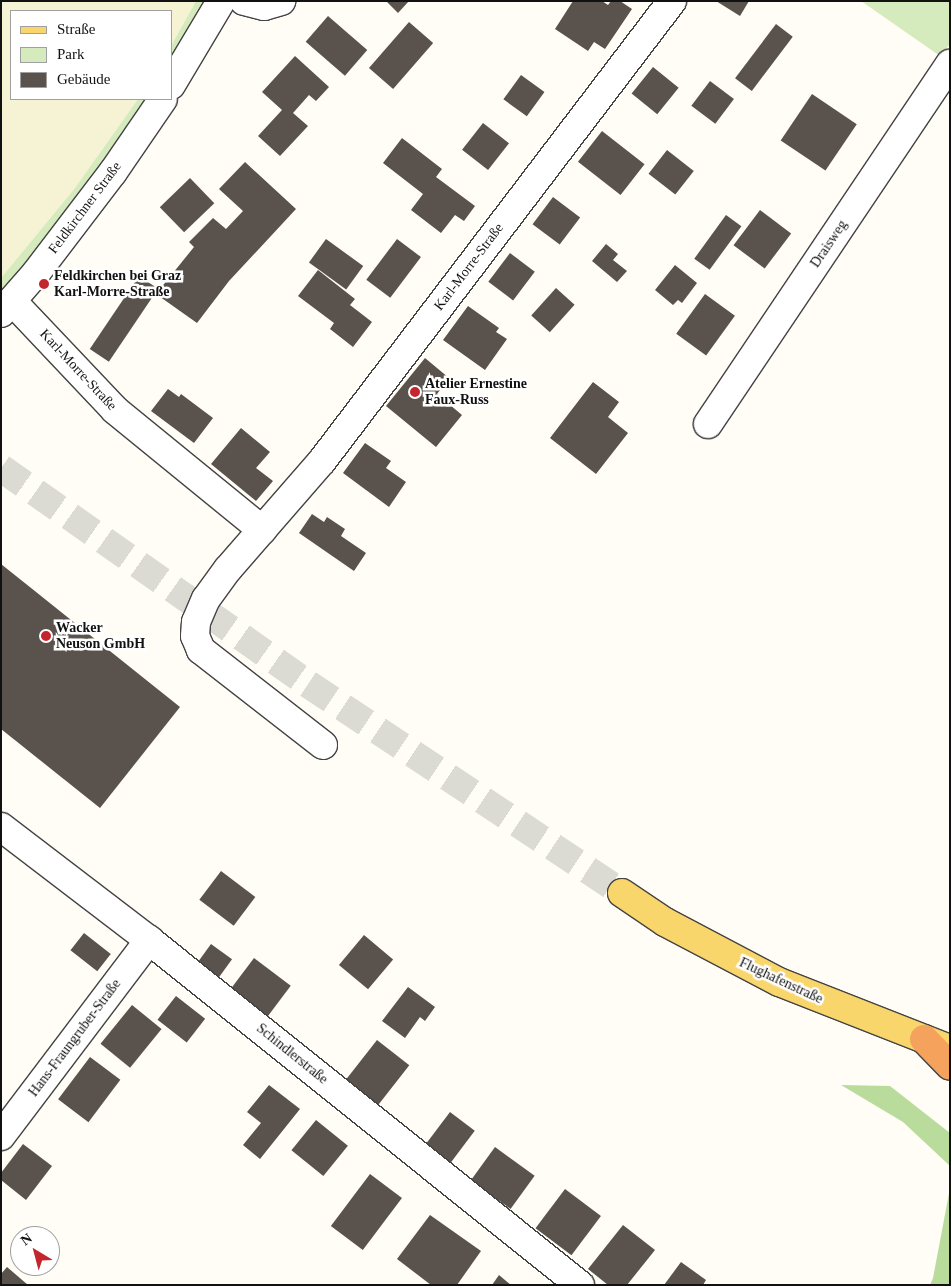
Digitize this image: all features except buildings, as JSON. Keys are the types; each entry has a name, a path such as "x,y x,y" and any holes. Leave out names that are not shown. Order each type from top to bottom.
{"highway":[{"path":"924,1039 950,1066"}],"main road":[{"name":"Flughafenstraße","path":"622,893 665,922 779,982 950,1049"}],"street":[{"path":"172,83 221,1"},
{"path":"244,1 264,6 281,1"},
{"name":"Karl-Morre-Straße","path":"323,745 201,650 196,636 196,622 206,599 228,569 328,453 672,1"},
{"name":"Draisweg","path":"708,424 950,64"},
{"name":"Feldkirchner Straße","path":"7,307 113,172 162,100"},
{"name":"Karl-Morre-Straße","path":"7,307 115,410 262,530"},
{"name":"Schindlerstraße","path":"1,827 150,940 580,1285"},
{"name":"Hans-Fraungruber-Straße","path":"1,1136 150,940"}],"shaded area":[{"path":"1,1 196,1 172,44 172,10 10,10 10,100 137,100 75,188 1,278"}],"green space":[{"path":"196,1 205,1 172,57 172,44"},
{"path":"861,1 950,1 950,44 940,56"},
{"path":"137,100 146,100 78,197 1,294 1,278 75,188"},
{"path":"841,1085 890,1086 950,1133 950,1166 903,1122"},
{"path":"950,1188 950,1285 930,1285 933,1278"}],"tunnel":[{"path":"1,468 308,684 622,893"}],"place":[{"name":"Feldkirchen bei Graz Karl-Morre-Straße","path":"44,284"},
{"name":"Atelier Ernestine Faux-Russ","path":"415,392"},
{"name":"Wacker Neuson GmbH","path":"46,636"}]}
